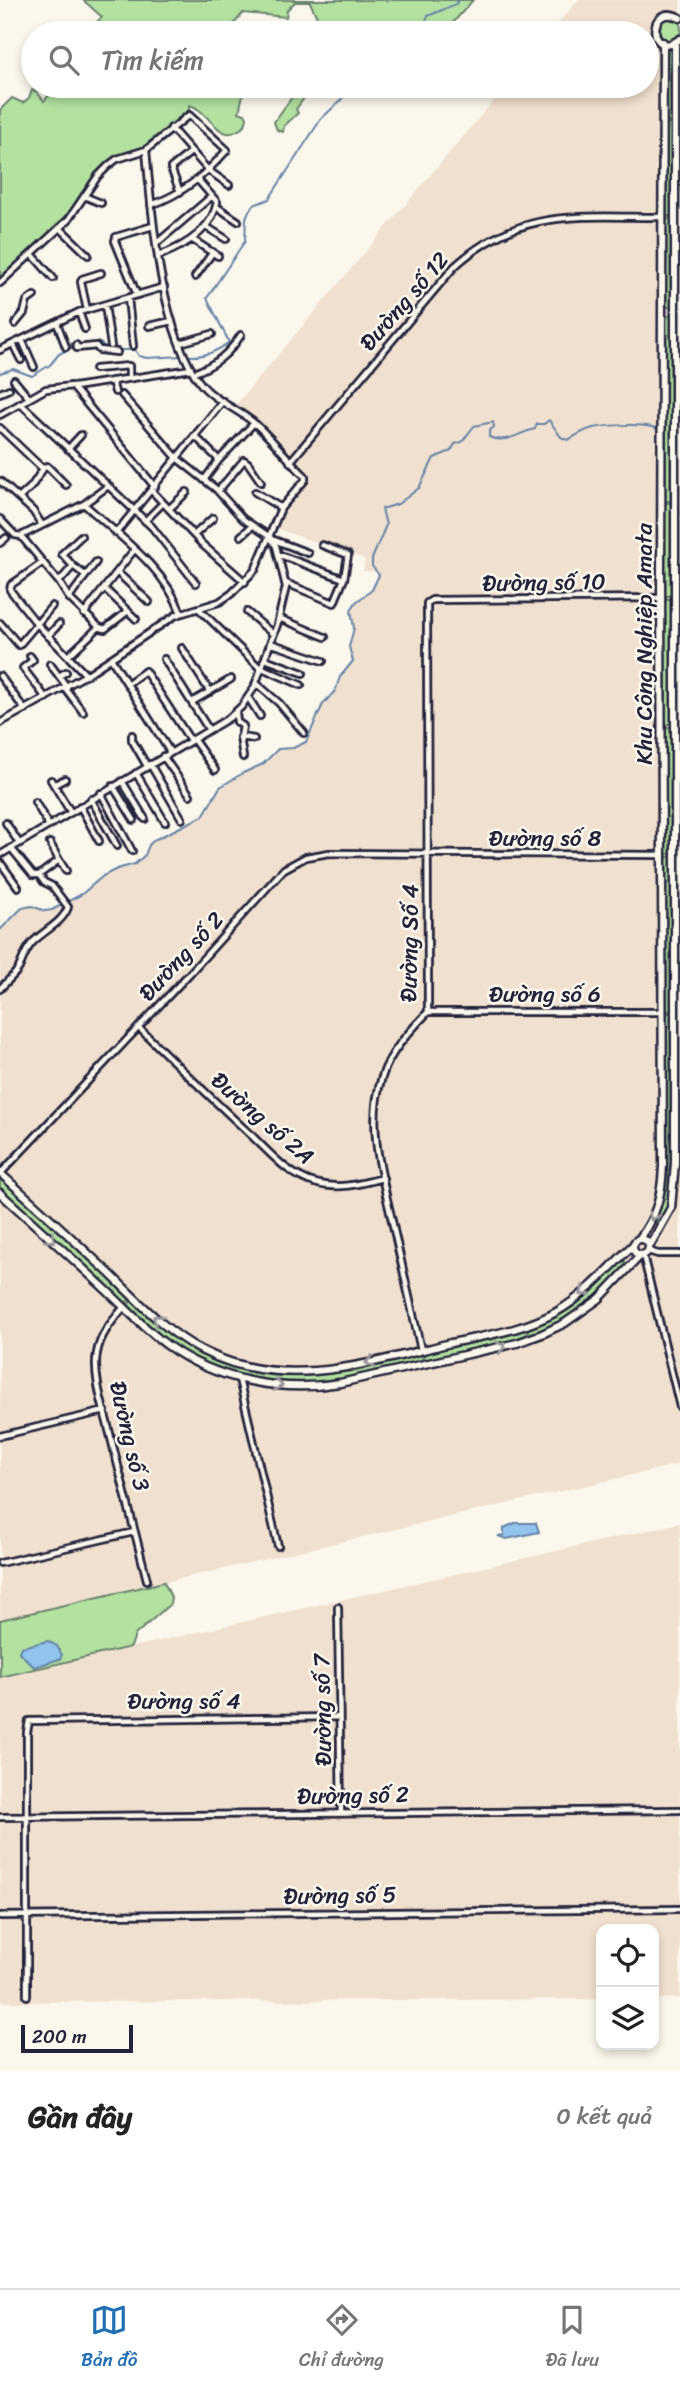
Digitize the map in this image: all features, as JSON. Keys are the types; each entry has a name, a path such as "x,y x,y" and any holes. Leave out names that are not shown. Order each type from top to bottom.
{"street":[{"name":"Khu Công Nghiệp Amata","path":"657,21 667,14 680,18"},
{"name":"Khu Công Nghiệp Amata","path":"0,1173 172,1332 205,1352 244,1366 291,1373 329,1371 525,1326 550,1315 576,1298 636,1242 651,1223 657,1210 662,1181 663,43 659,39"},
{"name":"Khu Công Nghiệp Amata","path":"0,1193 157,1337 206,1367 239,1378 278,1386 321,1386 530,1339 565,1323 592,1304 645,1252 667,1217 673,1197 678,856 674,502 678,312 675,218 678,41"},
{"path":"663,43 678,41"},
{"path":"0,283 68,220 109,165 117,159 146,150 189,115 227,150 198,180 152,205"},
{"path":"662,123 678,123"},
{"path":"171,128 208,170 229,185"},
{"path":"0,723 112,660 181,612 219,602 245,582 255,570 272,538 281,508 305,480 305,476 254,424 206,389 192,371 172,321 164,287 153,226 146,150"},
{"path":"180,192 171,168 191,152"},
{"path":"158,256 192,240 217,207 212,195 198,180"},
{"path":"156,243 212,195"},
{"path":"84,196 101,203"},
{"path":"217,207 238,222"},
{"path":"662,217 675,218"},
{"name":"Đường số 12","path":"290,462 454,267 485,243 518,226 545,219 662,217"},
{"path":"136,296 115,241 116,237 153,226"},
{"path":"205,226 226,239"},
{"path":"60,228 88,255"},
{"path":"192,240 216,254 195,277"},
{"path":"32,254 53,278"},
{"path":"88,310 82,279 102,273"},
{"path":"0,350 79,312 164,287"},
{"path":"15,324 24,313 27,301 34,296"},
{"path":"128,298 133,346"},
{"path":"105,305 111,346"},
{"path":"79,312 85,329"},
{"path":"663,312 678,312"},
{"path":"149,326 172,321"},
{"path":"57,323 66,347"},
{"path":"180,343 212,334"},
{"path":"0,415 46,389 192,371 219,361 241,335"},
{"path":"22,340 34,367"},
{"path":"13,344 20,360"},
{"path":"76,346 96,346 99,350 117,352"},
{"path":"95,369 129,366 129,378"},
{"path":"14,380 29,398"},
{"path":"112,381 115,392"},
{"path":"73,387 163,503 194,536 245,582"},
{"path":"0,393 9,389"},
{"path":"122,395 178,458 218,491 252,526 272,538 308,553"},
{"path":"116,533 223,401"},
{"path":"20,403 145,521 196,583"},
{"path":"204,480 219,460 254,424"},
{"path":"0,428 31,459 43,468 47,466 66,485"},
{"path":"68,449 81,435"},
{"path":"195,436 219,460"},
{"path":"218,491 244,460 261,482"},
{"path":"19,498 31,487 43,468"},
{"path":"0,481 33,511 42,525"},
{"path":"0,519 15,535 21,536 84,504 108,486"},
{"path":"169,509 187,492"},
{"path":"255,492 281,508"},
{"path":"661,502 674,502"},
{"path":"145,521 163,503"},
{"path":"84,504 134,550 171,590 181,612"},
{"path":"194,536 213,518"},
{"path":"241,536 252,526"},
{"path":"21,536 60,582 69,598 99,627 104,629 128,611"},
{"path":"81,536 62,554 85,575"},
{"path":"0,543 6,538"},
{"path":"0,855 236,713 256,683 279,618 286,583 272,538"},
{"path":"286,583 334,603 344,579 348,555 321,545"},
{"path":"84,614 134,550"},
{"path":"279,554 344,579"},
{"path":"69,598 96,562"},
{"path":"42,563 10,587 37,624 86,675"},
{"path":"60,582 73,566"},
{"path":"118,573 149,602"},
{"path":"105,589 136,619"},
{"path":"662,598 674,597"},
{"name":"Đường số 10","path":"428,602 662,598"},
{"name":"Đường Số 4","path":"421,1350 383,1178 375,1120 381,1079 399,1045 428,1012 428,602"},
{"path":"0,623 19,645 52,606"},
{"path":"198,608 262,669 301,685"},
{"path":"247,611 273,634"},
{"path":"279,618 326,637"},
{"path":"48,636 59,624"},
{"path":"68,656 99,627"},
{"path":"270,643 323,661"},
{"path":"182,648 210,692"},
{"path":"30,656 33,660 23,668 46,698"},
{"path":"164,659 209,730"},
{"path":"265,659 303,673"},
{"path":"112,660 170,752"},
{"path":"50,664 82,712"},
{"path":"127,684 145,671 215,769"},
{"path":"59,676 66,672"},
{"path":"0,676 25,710"},
{"path":"192,702 231,679"},
{"path":"256,683 279,703 304,733"},
{"path":"248,697 260,716"},
{"path":"236,713 237,722 243,726 240,737 243,757"},
{"path":"662,726 675,725"},
{"path":"132,735 132,740 181,819"},
{"path":"240,737 254,739"},
{"path":"163,756 190,795"},
{"path":"136,773 166,822"},
{"path":"65,779 52,782 70,811"},
{"path":"121,781 145,819"},
{"path":"113,786 134,820"},
{"path":"101,793 132,852"},
{"path":"91,799 117,846"},
{"path":"35,802 48,824"},
{"path":"80,806 99,841"},
{"path":"6,823 19,843"},
{"path":"50,843 66,871"},
{"path":"0,989 19,969 21,959 31,944 66,914 65,904 52,886 38,875 33,875 11,848"},
{"name":"Đường số 2","path":"0,1173 139,1028 288,866 306,857 329,853 428,855"},
{"name":"Đường số 8","path":"428,855 662,855"},
{"path":"662,855 678,856"},
{"path":"38,875 60,860"},
{"path":"0,862 18,887"},
{"name":"Đường số 6","path":"428,1012 662,1012"},
{"path":"662,1012 674,1012"},
{"name":"Đường số 2A","path":"139,1028 225,1111 297,1175 318,1184 332,1186 347,1186 383,1178"},
{"path":"680,1254 657,1254 645,1252 634,1252 636,1242 646,1241 645,1252 680,1407"},
{"path":"124,1307 133,1297"},
{"name":"Đường số 3","path":"124,1307 107,1326 97,1352 97,1371 147,1580"},
{"path":"525,1326 530,1339"},
{"path":"421,1350 425,1364"},
{"path":"239,1378 278,1546"},
{"path":"0,1436 105,1411"},
{"path":"0,1563 134,1532"},
{"name":"Đường số 7","path":"338,1607 341,1813"},
{"name":"Đường số 4","path":"27,1816 27,1732 29,1721 35,1719 340,1717"},
{"name":"Đường số 2","path":"0,1816 680,1810"},
{"path":"27,1816 27,1996"},
{"name":"Đường số 5","path":"0,1916 680,1909"}],"shaded area":[{"path":"578,0 680,0 680,1464 0,1620 0,930 22,908 32,906 45,911 52,910 82,894 103,876 135,864 156,839 203,816 220,787 263,764 278,749 298,747 310,735 323,704 335,691 340,677 353,661 349,647 354,628 351,614 353,607 372,590 379,575 378,571 363,571 365,559 275,528 282,509 307,480 255,423 234,407 496,98 659,98 659,21 560,21"},
{"path":"680,1523 680,1998 659,1999 659,1924 596,1924 596,1999 0,2002 0,1677"}],"green space":[{"path":"83,0 473,0 455,21 319,21 310,2 295,2 287,10 286,17 243,13 236,21 98,21 102,17"},
{"path":"674,18 680,24 678,38 669,41 660,38 660,20"},
{"path":"665,45 673,45 673,122 664,122"},
{"path":"12,98 23,103 29,98 42,98 44,101 47,98 242,98 239,112 247,118 239,130 224,132 189,105 189,113 146,149 108,164 66,219 0,281 0,110"},
{"path":"291,98 304,98 296,109 298,113 284,126 283,132 277,130 274,122"},
{"path":"664,124 673,124 673,216 664,216"},
{"path":"664,218 673,219 673,307 665,307"},
{"path":"665,316 673,316 672,501 663,501"},
{"path":"663,503 672,503 672,596 664,596"},
{"path":"664,599 672,599 673,724 664,724"},
{"path":"664,727 673,727 673,854 664,854"},
{"path":"664,857 673,857 672,1011 664,1011"},
{"path":"664,1013 672,1013 673,1163 669,1207 661,1223 657,1224 654,1222 664,1182"},
{"path":"0,1176 131,1298 125,1304 0,1190"},
{"path":"622,1259 629,1266 598,1297 564,1321 530,1336 527,1328 561,1311"},
{"path":"133,1299 182,1342 263,1372 291,1375 329,1373 421,1353 423,1362 350,1379 316,1383 244,1377 199,1361 178,1349 154,1332 127,1306"},
{"path":"525,1329 528,1337 426,1362 423,1352"},
{"path":"164,1582 171,1597 170,1604 135,1635 131,1647 0,1677 0,1620"}],"water":[{"path":"515,1523 536,1523 539,1532 507,1539 498,1536 504,1535 504,1528"},
{"path":"48,1641 57,1646 62,1655 60,1659 34,1667 19,1652 21,1647"}],"waterway":[{"path":"426,21 428,16 456,4 458,0"},
{"path":"188,356 210,353 229,342 207,298 245,241 249,211 254,205 269,199 321,119 342,98"},
{"path":"79,345 100,343 106,348"},
{"path":"0,373 13,369 32,376 50,365 59,354 73,347"},
{"path":"118,350 135,350 139,356 147,358 182,356"},
{"path":"0,930 22,908 32,906 45,911 52,910 82,894 103,876 135,864 145,855 154,840 203,816 220,787 263,764 278,749 293,748 306,742 323,704 335,691 340,677 353,661 349,647 354,628 351,610 356,602 372,590 379,575 372,566 372,559 386,525 382,509 398,504 419,488 434,458 451,451 474,426 493,422 494,427 489,431 489,437 501,440 535,429 537,424 544,424 549,420 561,437 568,440 587,430 600,427 636,425 659,429"}]}
